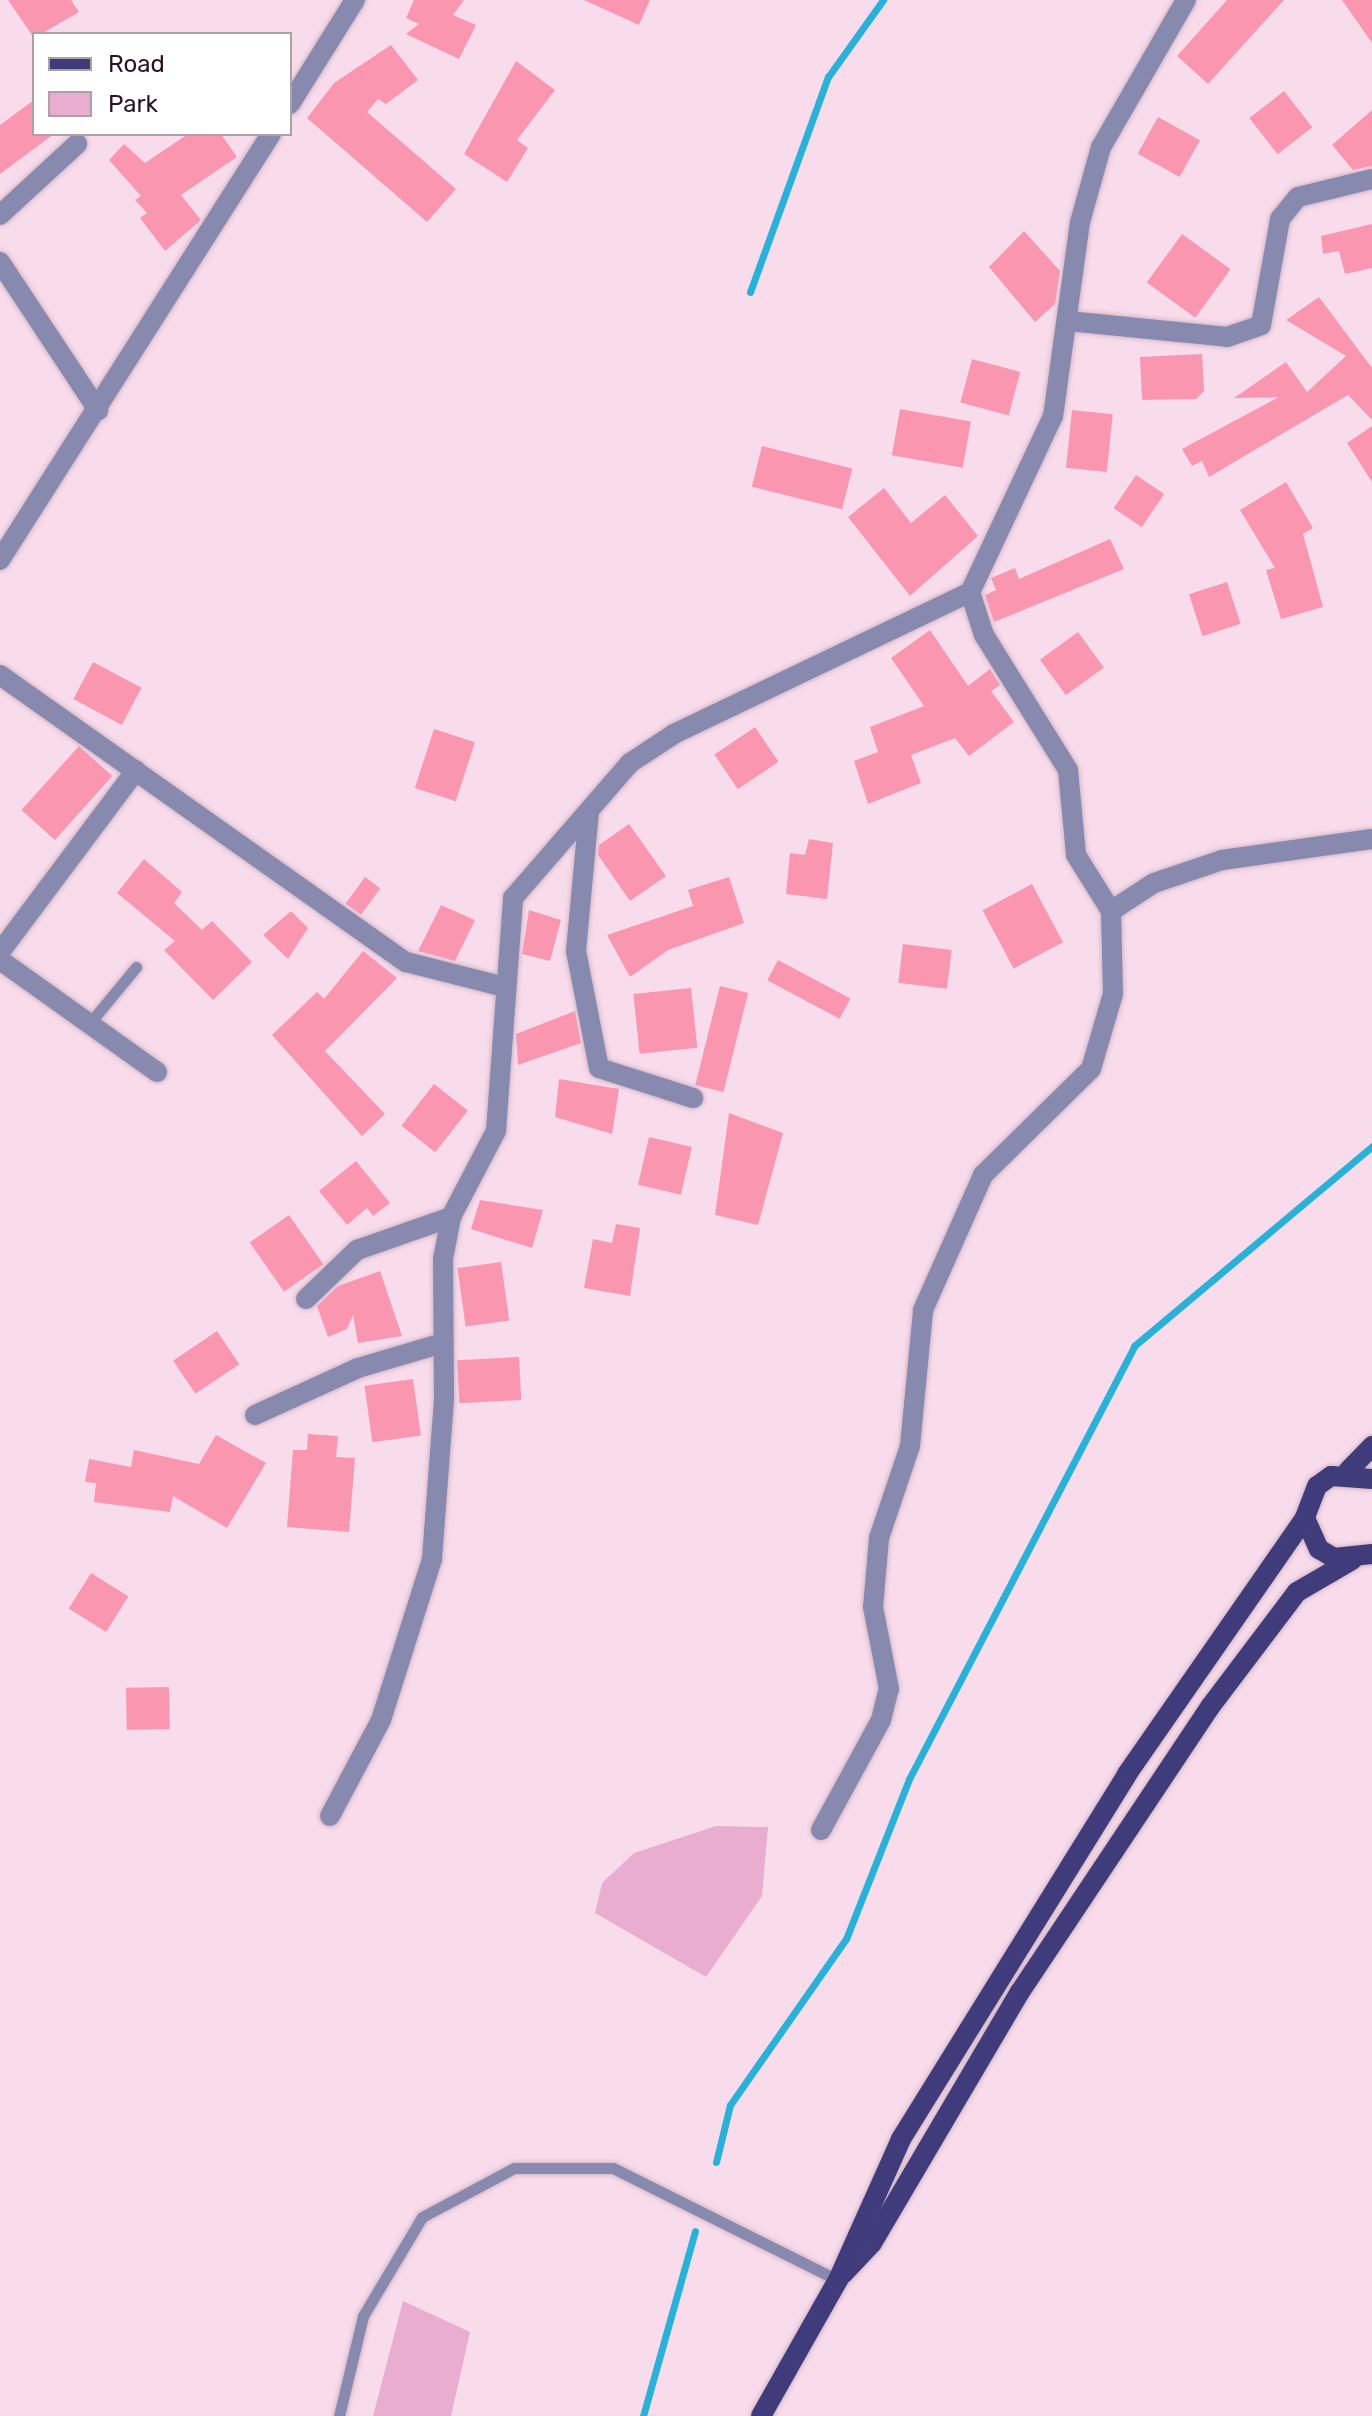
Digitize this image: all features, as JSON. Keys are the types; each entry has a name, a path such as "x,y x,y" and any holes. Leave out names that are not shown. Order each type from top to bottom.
{"main road":[{"path":"761,2416 838,2280 901,2139 1127,1774 1305,1518 1317,1486 1348,1471 1372,1446"},
{"path":"1348,1471 1372,1479"},
{"path":"1305,1518 1319,1549 1352,1560"},
{"path":"838,2280 872,2243 1020,1992 1153,1791 1297,1592 1352,1560 1372,1554"},
{"path":"1127,1774 1141,1791 1153,1791"}],"street":[{"path":"292,101 355,0"},
{"path":"330,1816 381,1720 432,1559 451,1217 496,1131 513,898 630,763 674,734 970,592 1053,416 1080,222 1101,147 1186,0"},
{"path":"0,560 270,136"},
{"path":"0,215 77,144"},
{"path":"1068,321 1227,337 1261,325 1280,219 1298,197 1372,179"},
{"path":"0,262 98,410"},
{"path":"821,1830 881,1720 889,1689 873,1607 879,1538 910,1446 923,1310 983,1175 1091,1069 1113,994 1111,911 1076,855 1068,770 984,635 970,592"},
{"path":"0,675 406,962 505,987"},
{"path":"0,952 136,770"},
{"path":"589,811 576,951 599,1068 693,1098"},
{"path":"1111,911 1154,883 1222,860 1372,839"},
{"path":"0,960 157,1072"},
{"path":"306,1299 357,1250 451,1217"},
{"path":"255,1415 358,1368 443,1343"}],"lane":[{"path":"89,1024 136,967"},
{"path":"339,2416 363,2316 422,2217 514,2168 613,2168 838,2280"}],"green space":[{"path":"716,1826 768,1827 762,1896 706,1977 595,1913 602,1883 634,1853"},
{"path":"403,2301 470,2332 451,2416 373,2416"}],"building":[{"path":"8,0 71,0 79,12 44,32 32,32 32,35"},
{"path":"414,0 464,0 453,15 476,25 459,59 406,34 419,24 406,18"},
{"path":"584,0 650,0 639,25"},
{"path":"1227,0 1284,0 1208,84 1177,56"},
{"path":"1342,0 1372,0 1372,43"},
{"path":"391,45 418,80 386,104 378,99 367,112 456,189 427,222 307,118 334,83"},
{"path":"516,61 555,90 517,140 528,148 507,182 464,154"},
{"path":"1284,91 1312,127 1278,154 1249,118"},
{"path":"32,101 32,136 51,136 0,174 0,125"},
{"path":"1372,110 1372,166 1353,170 1332,145"},
{"path":"1158,117 1200,140 1180,177 1138,154"},
{"path":"185,136 222,136 237,157 181,195 201,220 165,251 140,218 147,213 135,200 141,196 109,160 124,144 145,163"},
{"path":"1372,224 1372,268 1345,274 1339,251 1323,254 1321,236"},
{"path":"1024,231 1060,271 1055,304 1035,322 989,267"},
{"path":"1182,234 1231,269 1195,318 1147,283"},
{"path":"1319,297 1372,368 1372,420 1348,395 1209,477 1202,461 1192,466 1182,449 1279,397 1234,398 1286,362 1307,392 1346,356 1286,320"},
{"path":"1202,354 1204,391 1196,399 1142,400 1140,357"},
{"path":"972,359 1020,372 1009,415 960,402"},
{"path":"900,409 971,422 963,468 892,455"},
{"path":"1072,410 1113,414 1107,472 1066,468"},
{"path":"1372,426 1372,482 1347,443"},
{"path":"762,446 852,468 842,509 752,487"},
{"path":"1136,475 1164,494 1142,527 1114,508"},
{"path":"1286,482 1313,528 1303,534 1323,607 1281,619 1266,570 1275,568 1240,510"},
{"path":"884,488 911,523 945,495 978,536 910,596 848,517"},
{"path":"1110,539 1124,569 994,622 985,595 996,590 991,578 1015,568 1019,579"},
{"path":"1227,582 1241,624 1203,636 1189,594"},
{"path":"930,630 968,686 990,669 1000,685 991,691 1014,722 969,756 955,738 911,755 921,783 868,804 854,761 878,752 870,727 924,706 891,658"},
{"path":"1078,632 1104,668 1066,695 1040,660"},
{"path":"93,662 142,688 122,725 73,699"},
{"path":"755,727 778,762 738,789 714,754"},
{"path":"434,729 475,742 456,801 415,788"},
{"path":"79,746 112,776 55,840 21,810"},
{"path":"629,824 666,876 630,901 598,855 599,845"},
{"path":"809,839 833,843 827,899 786,894 790,853 805,855"},
{"path":"144,859 182,892 174,903 202,930 212,921 252,962 213,1000 164,950 175,941 117,893"},
{"path":"365,877 380,888 361,915 346,904"},
{"path":"729,877 744,923 668,950 630,977 607,935 693,906 688,890"},
{"path":"1032,884 1063,942 1014,969 983,910"},
{"path":"441,905 475,920 455,961 418,951"},
{"path":"529,910 561,920 550,961 522,954"},
{"path":"291,911 308,928 288,959 263,935"},
{"path":"903,944 952,950 947,989 898,983"},
{"path":"363,951 397,978 325,1051 385,1114 362,1136 272,1035 317,992 324,999"},
{"path":"778,960 850,998 840,1019 767,980"},
{"path":"720,986 748,993 723,1092 695,1085"},
{"path":"691,988 697,1048 640,1054 633,994"},
{"path":"575,1011 581,1043 518,1065 516,1034"},
{"path":"559,1079 619,1089 612,1134 555,1117"},
{"path":"434,1084 468,1110 435,1152 401,1126"},
{"path":"729,1113 783,1133 758,1225 715,1215"},
{"path":"649,1137 692,1147 681,1195 638,1185"},
{"path":"356,1161 390,1203 373,1216 367,1208 347,1225 319,1191"},
{"path":"480,1200 543,1210 532,1248 471,1229"},
{"path":"289,1215 323,1264 284,1292 250,1243"},
{"path":"616,1224 640,1228 630,1296 584,1288 593,1239 612,1243"},
{"path":"501,1262 509,1320 466,1327 457,1268"},
{"path":"380,1271 402,1336 358,1343 353,1315 347,1329 328,1337 317,1306 338,1286"},
{"path":"217,1331 239,1364 195,1394 173,1361"},
{"path":"519,1357 521,1400 459,1403 457,1360"},
{"path":"413,1379 421,1435 372,1442 364,1386"},
{"path":"308,1434 338,1436 336,1457 355,1458 349,1532 287,1527 293,1450 307,1450"},
{"path":"216,1435 266,1463 227,1528 173,1496 170,1512 94,1502 96,1483 85,1482 89,1459 131,1467 134,1450 199,1464"},
{"path":"91,1573 128,1596 106,1632 69,1609"},
{"path":"169,1687 170,1729 127,1730 126,1688"}],"waterway":[{"path":"750,292 828,77 883,0"},
{"path":"716,2162 730,2105 846,1939 909,1779 1134,1346 1372,1146"},
{"path":"643,2416 695,2231"}]}
